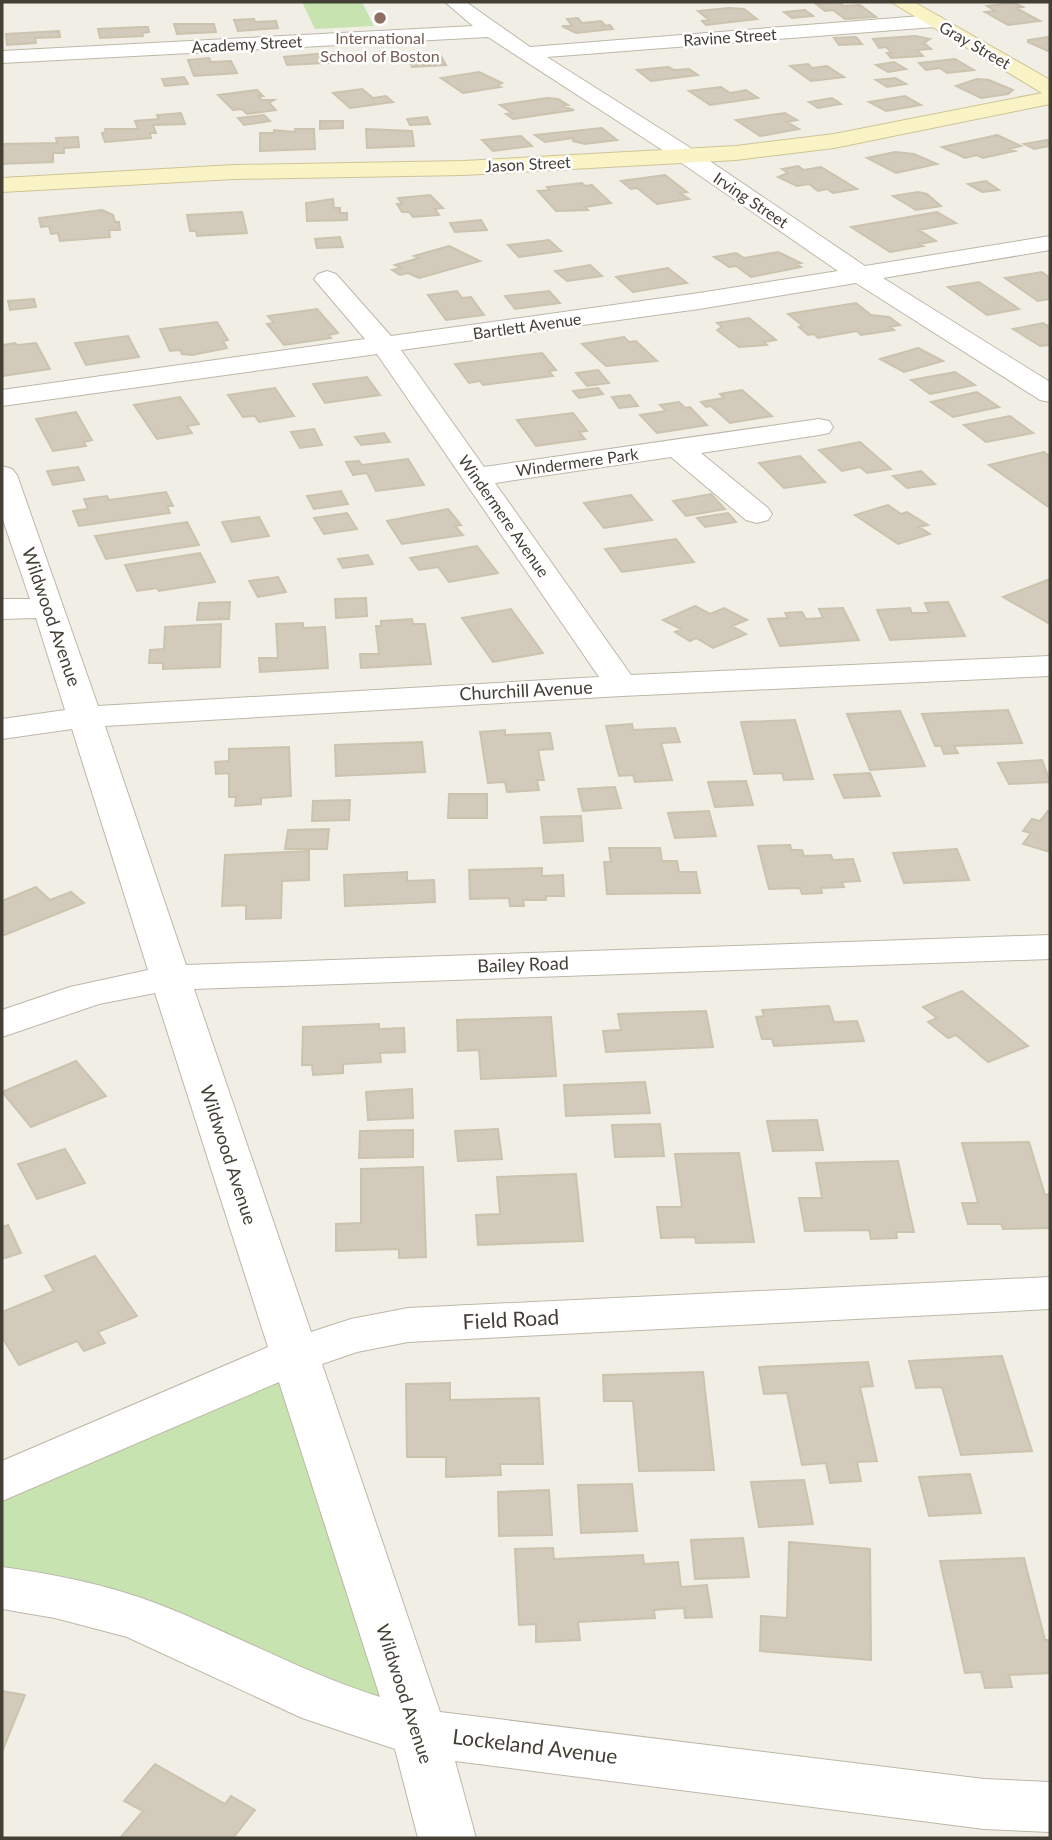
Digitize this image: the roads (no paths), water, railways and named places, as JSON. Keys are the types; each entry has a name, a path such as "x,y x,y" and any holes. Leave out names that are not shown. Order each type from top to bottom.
{"street":[{"name":"Irving Street","path":"454,2 492,31 686,156 861,275 1050,394"},
{"name":"Gray Street","path":"901,2 1050,89"},
{"name":"Ravine Street","path":"526,53 934,21"},
{"name":"Academy Street","path":"2,57 492,31"},
{"name":"Jason Street","path":"2,185 234,172 414,170 686,156 785,148 834,141 1050,98"},
{"name":"Bartlett Avenue","path":"2,398 699,301 1050,243"},
{"name":"Windermere Avenue","path":"327,279 385,346 622,686"},
{"name":"Windermere Park","path":"477,477 819,427"},
{"path":"677,448 757,514"},
{"name":"Wildwood Avenue","path":"2,474 49,608 419,1733 447,1838"},
{"path":"2,609 49,608"},
{"name":"Churchill Avenue","path":"2,729 85,717 622,686 1050,667"},
{"name":"Bailey Road","path":"2,1024 54,1003 100,990 171,978 1050,947"},
{"name":"Field Road","path":"2,1482 293,1356 351,1336 408,1325 1050,1293"},
{"name":"Lockeland Avenue","path":"2,1588 55,1597 139,1619 321,1702 419,1733 984,1804 1050,1807"}],"place":[{"name":"International School of Boston","path":"380,18"}]}
